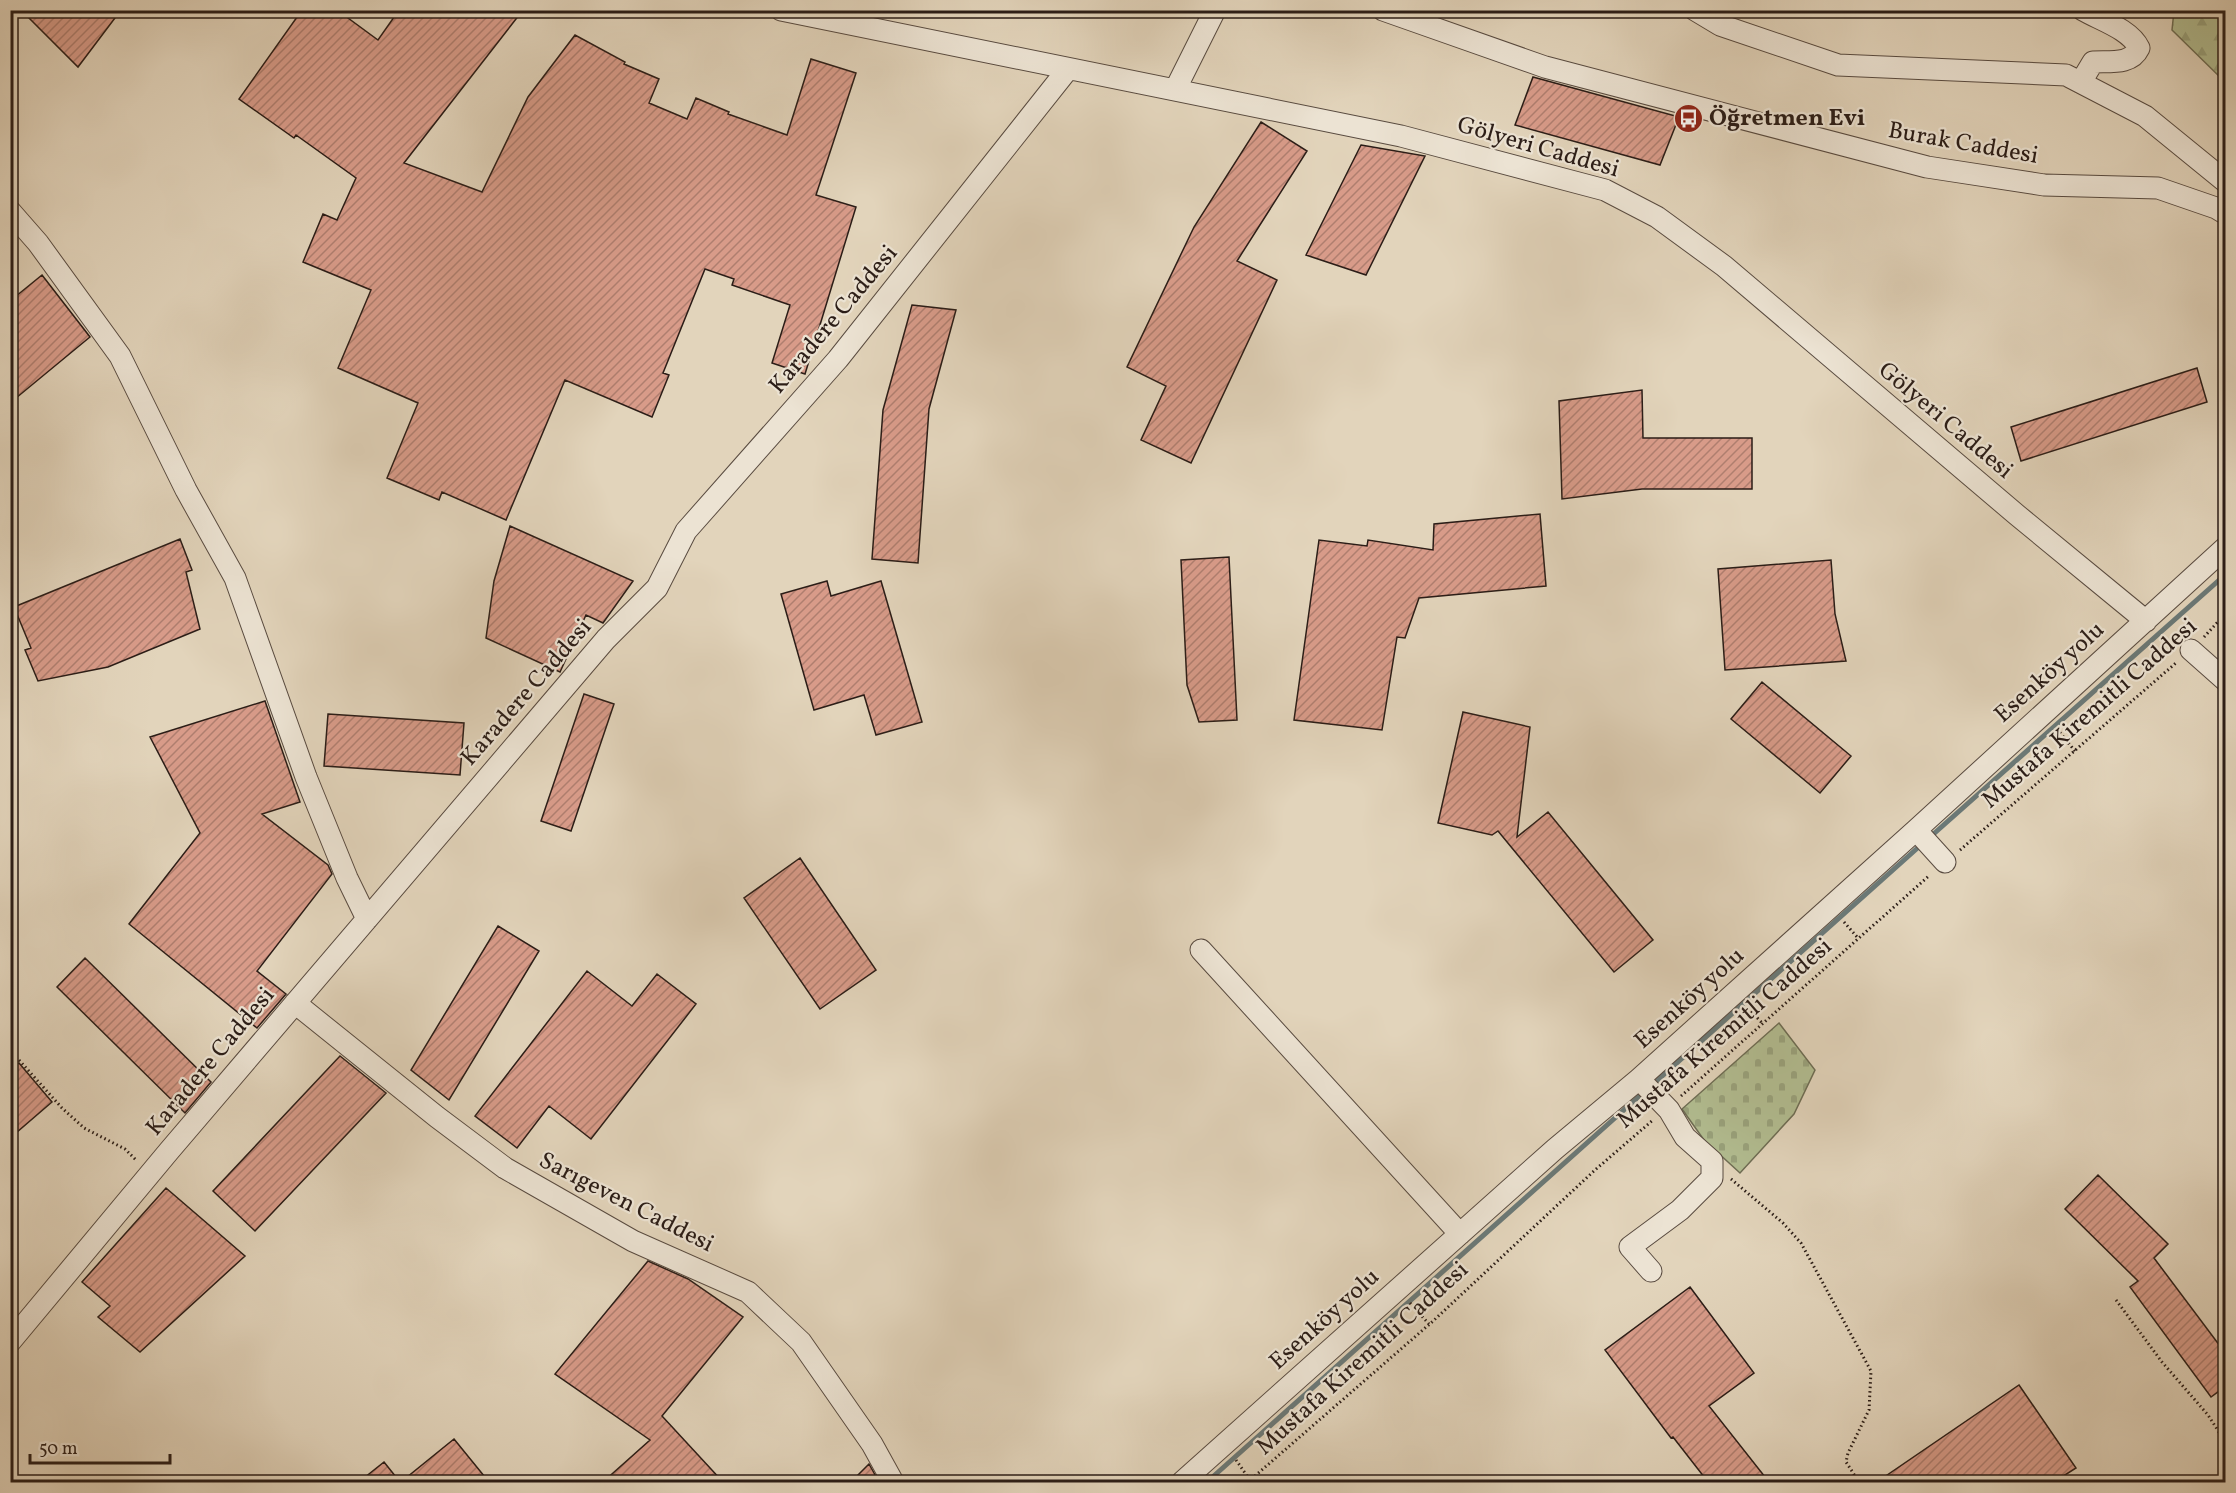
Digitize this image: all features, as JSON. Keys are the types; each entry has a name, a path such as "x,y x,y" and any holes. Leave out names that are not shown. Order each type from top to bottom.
{"street":[{"name":"Gölyeri Caddesi","path":"781,10 1401,136 1530,168 1605,190 1657,217 1724,266 2017,515 2146,621"},
{"path":"1175,90 1215,10"},
{"name":"Burak Caddesi","path":"1383,10 1545,67 1927,167 2044,185 2158,188 2216,208 2226,214"},
{"path":"1695,10 1720,25 1838,65 2066,75 2145,116 2226,182"},
{"path":"2081,82 2093,62 2130,60 2136,56 2139,48 2136,41 2127,34 2083,10"},
{"name":"Karadere Caddesi","path":"10,1342 150,1173 606,639 657,588 686,531 838,359 1068,69"},
{"path":"10,211 38,243 120,356 186,490 235,578 306,777 347,878 367,919"},
{"name":"Esenköy yolu","path":"1182,1482 1555,1149 1651,1091 1929,843 2146,621 2223,554"},
{"path":"2191,650 2226,681"},
{"path":"1202,950 1460,1234"},
{"name":"Sarıgeven Caddesi","path":"295,1003 437,1117 505,1168 633,1241 748,1292 801,1342 872,1444 893,1482"},
{"path":"1651,1091 1685,1137 1712,1161 1712,1178 1680,1210 1629,1247 1651,1271"}],"path":[{"name":"Mustafa Kiremitli Caddesi","path":"1249,1481 1429,1324 1595,1170 1651,1091 1763,1024 1858,938 1929,843 2075,751 2191,650 2226,613"},
{"path":"2060,733 2075,751"},
{"path":"1846,924 1858,938"},
{"path":"1749,1010 1763,1024"},
{"path":"10,1050 62,1108 84,1128 125,1149 150,1173"},
{"path":"1712,1161 1720,1171 1783,1223 1801,1243 1871,1371 1869,1410 1848,1453 1846,1462 1859,1482"},
{"path":"2116,1300 2162,1362 2208,1415 2226,1443"},
{"path":"1415,1309 1429,1324"},
{"path":"1240,1465 1249,1481"}],"green space":[{"path":"2174,11 2225,11 2225,82 2172,30"},
{"path":"1779,1023 1815,1070 1794,1114 1740,1173 1704,1140 1682,1109"}],"building":[{"path":"21,10 121,10 78,67"},
{"path":"302,10 337,10 378,40 399,10 523,10 404,163 482,192 528,97 575,35 625,62 624,64 659,79 649,103 687,119 696,98 729,112 728,114 787,135 811,59 856,73 816,195 856,207 805,374 772,363 790,305 732,285 734,279 705,269 663,373 669,375 652,417 565,380 506,520 442,492 439,500 387,478 418,403 338,368 371,290 303,262 323,214 337,220 356,178 296,135 294,138 239,99"},
{"path":"1533,77 1679,117 1660,165 1515,125"},
{"path":"1261,122 1307,151 1237,261 1277,280 1191,463 1141,440 1166,386 1127,367 1194,227"},
{"path":"1361,145 1425,156 1366,275 1306,255"},
{"path":"42,275 90,337 10,403 10,301"},
{"path":"912,305 956,310 929,409 918,563 872,559 883,410"},
{"path":"2197,368 2207,402 2021,461 2011,427"},
{"path":"1642,390 1643,438 1752,438 1752,489 1642,489 1562,499 1559,401"},
{"path":"1540,514 1546,586 1419,598 1405,638 1397,637 1382,730 1294,720 1319,540 1367,546 1368,540 1433,550 1434,524"},
{"path":"510,526 633,581 603,623 586,615 560,672 486,638 494,581"},
{"path":"180,539 192,570 186,572 200,629 108,667 38,681 25,650 31,648 14,607"},
{"path":"1229,557 1237,720 1199,722 1187,685 1181,560"},
{"path":"1831,560 1835,614 1846,661 1725,670 1718,569"},
{"path":"827,581 831,596 881,581 922,722 876,735 864,695 814,710 781,594"},
{"path":"1762,682 1851,756 1820,793 1731,719"},
{"path":"584,694 614,704 571,831 541,821"},
{"path":"265,701 300,802 262,814 328,865 332,874 257,971 286,994 257,1028 129,924 200,833 150,737"},
{"path":"1463,712 1530,727 1517,837 1548,812 1653,940 1614,972 1498,831 1492,835 1438,823"},
{"path":"328,714 464,723 460,775 324,766"},
{"path":"800,858 876,970 820,1009 744,898"},
{"path":"498,926 539,951 449,1100 411,1070"},
{"path":"85,958 211,1082 185,1113 57,987"},
{"path":"587,971 632,1006 657,974 696,1004 591,1139 549,1106 517,1148 475,1116"},
{"path":"340,1056 386,1093 255,1231 213,1191"},
{"path":"19,1063 52,1102 10,1138 10,1070"},
{"path":"2098,1175 2168,1244 2154,1258 2226,1354 2226,1386 2211,1397 2130,1287 2138,1281 2065,1209"},
{"path":"166,1188 245,1256 140,1352 98,1317 110,1306 82,1282"},
{"path":"648,1261 688,1279 743,1317 662,1416 723,1482 603,1482 650,1440 555,1374"},
{"path":"1690,1287 1754,1373 1709,1406 1769,1482 1708,1482 1673,1437 1671,1438 1605,1350"},
{"path":"2019,1385 2076,1468 2054,1482 1877,1482"},
{"path":"454,1439 489,1482 401,1482"},
{"path":"384,1462 400,1482 359,1482"},
{"path":"869,1464 879,1482 851,1482"}],"waterway":[{"path":"1929,838 2226,574"},
{"path":"1651,1086 1922,844"},
{"path":"1207,1482 1644,1092"}],"place":[{"name":"Öğretmen Evi","path":"1688,119"}]}
